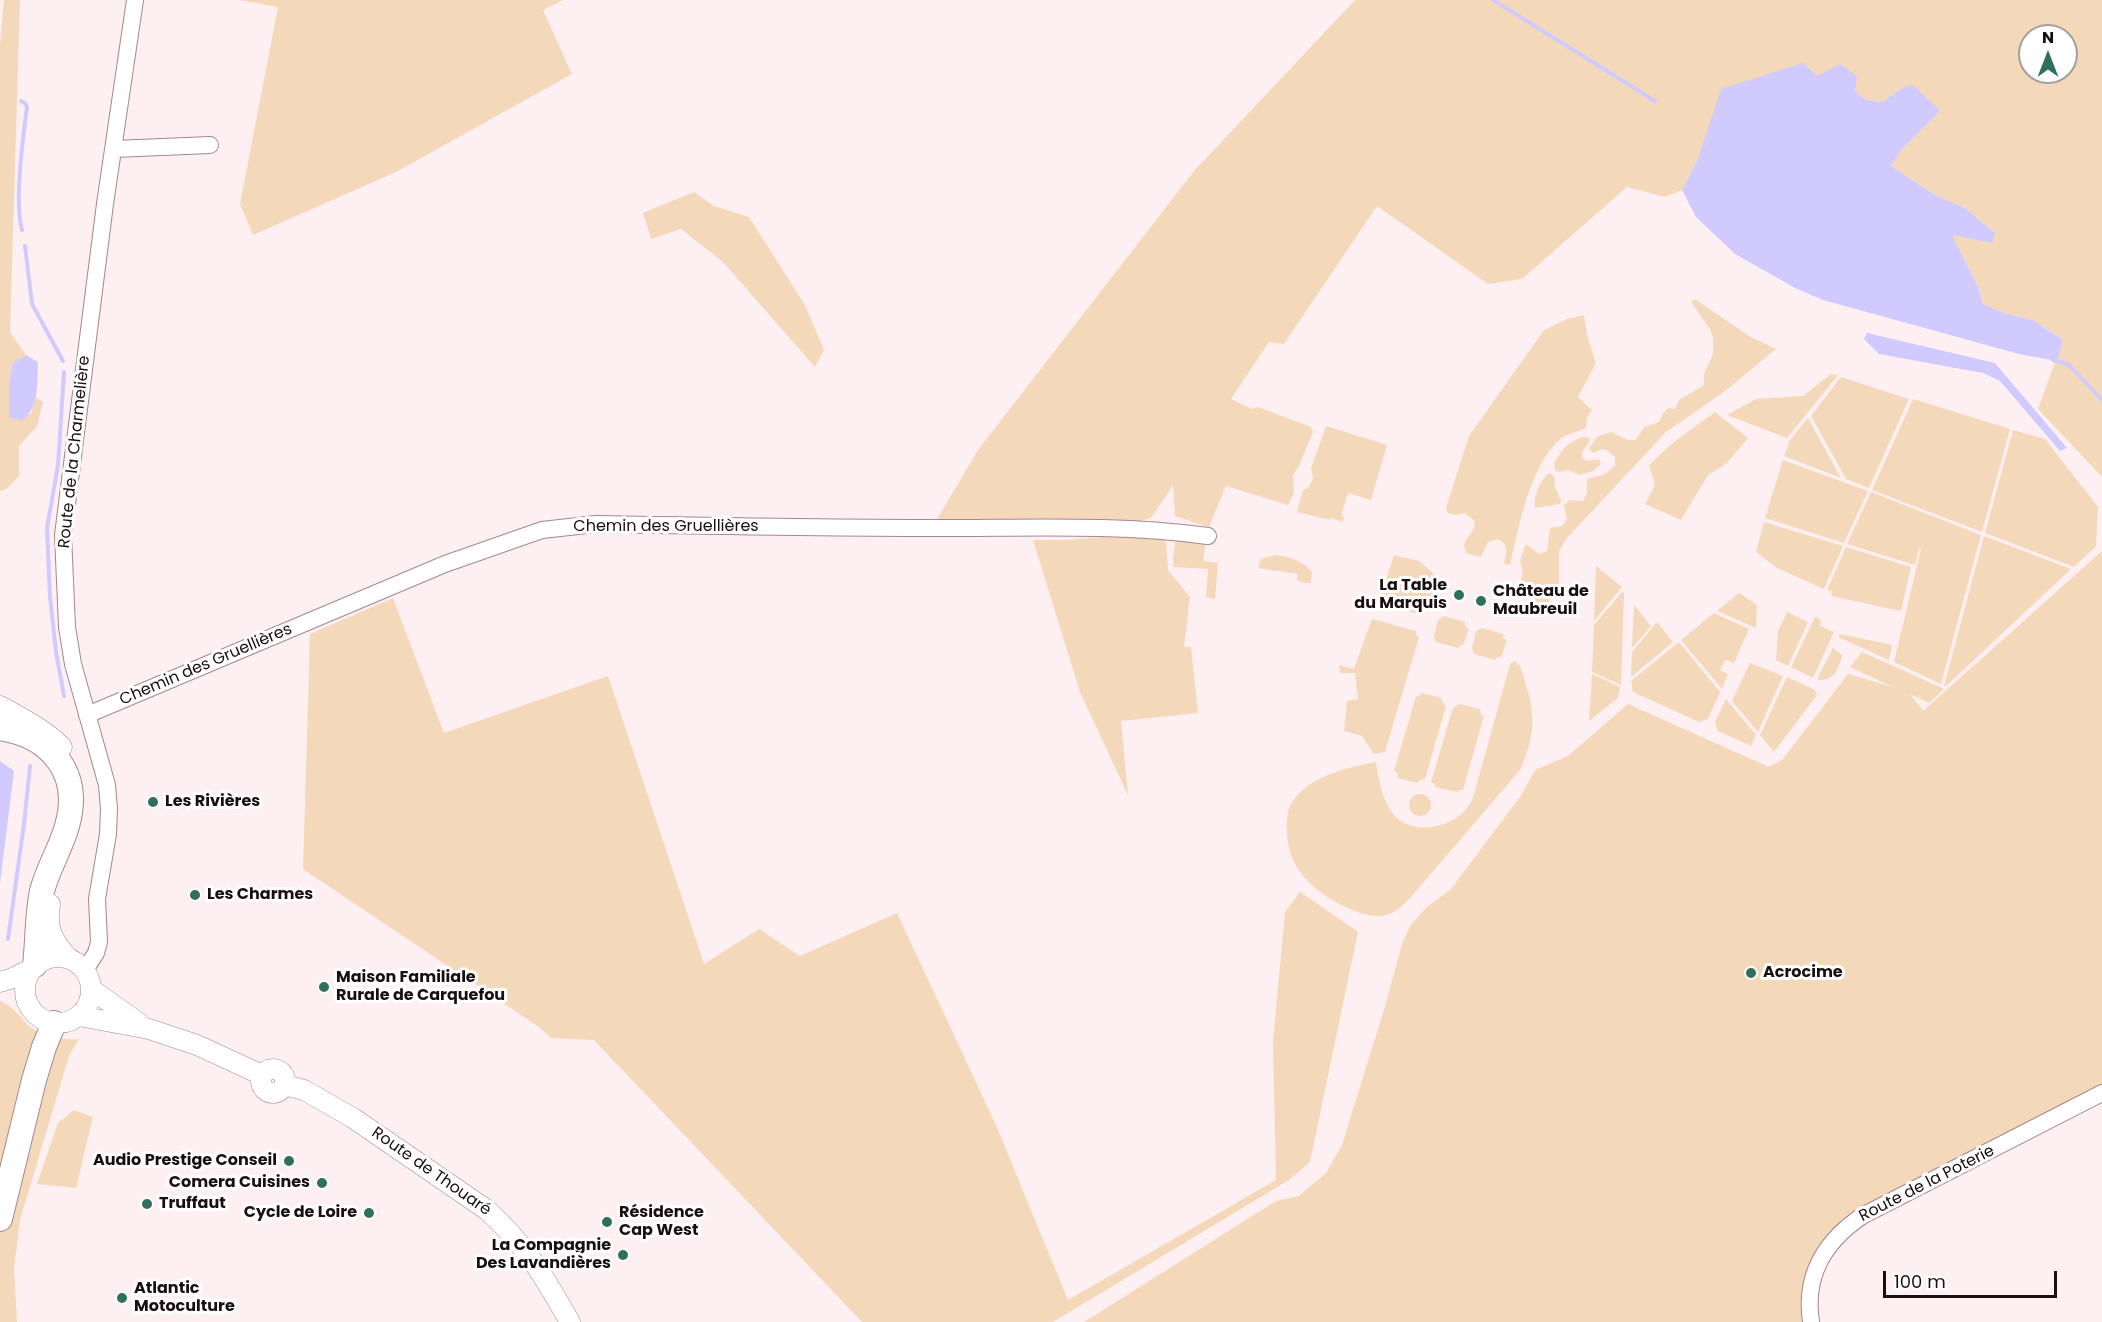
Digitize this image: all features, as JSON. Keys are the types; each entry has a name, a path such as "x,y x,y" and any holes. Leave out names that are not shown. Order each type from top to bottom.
{"highway":[{"path":"0,728 34,737 49,748 62,765 70,783 71,808 67,828 42,890 33,967"},
{"path":"0,1219 34,1080 54,1023"}],"main road":[{"path":"0,706 51,736 70,758 80,780 80,817 77,830 55,882 48,921 55,943 68,958 85,970 90,979 91,989 86,1008 79,1016 63,1023 43,1020 19,998 0,990"},
{"path":"0,982 13,978 49,957 68,958"},
{"path":"27,1004 24,986 33,967"},
{"path":"91,989 149,1029"},
{"path":"79,1016 149,1029"},
{"name":"Route de Thouaré","path":"149,1029 197,1045 262,1076 261,1084 266,1091 277,1092 284,1085 304,1090 353,1118 487,1210 531,1256 570,1322"}],"street":[{"name":"Route de la Charmelière","path":"85,970 96,953 99,942 97,899 108,834 109,809 107,785 73,664 67,627 63,535 135,0"},
{"path":"114,149 210,145"},
{"name":"Chemin des Gruellières","path":"87,715 445,564 542,530 596,524 1051,528 1166,530 1208,536"},
{"name":"Route de la Poterie","path":"1811,1322 1811,1291 1819,1259 1844,1228 1862,1216 2102,1093"}],"shaded area":[{"path":"4,0 20,0 10,332 26,355 13,363 9,383 9,417 31,414 36,397 43,402 37,426 19,446 19,476 6,489 0,491 0,44"},
{"path":"238,0 563,0 543,10 572,74 396,172 253,235 240,204 278,7"},
{"path":"1355,0 2102,0 2102,477 2038,409 2063,340 2033,320 2004,313 1983,304 1978,286 1951,234 1991,243 1995,233 1965,208 1935,195 1891,166 1902,149 1940,111 1902,88 1882,102 1866,100 1855,91 1698,159 1682,190 1665,197 1627,187 1522,279 1488,284 1377,206 1284,344 1269,342 1231,399 1252,409 1258,407 1311,427 1313,432 1293,475 1294,493 1288,505 1226,486 1209,527 1175,516 1173,485 1151,518 1124,525 936,521 978,450 1194,171"},
{"path":"1803,63 1817,76 1840,64 1857,76 1855,91 1866,100 1882,102 1902,88 1913,85 1940,111 1902,149 1891,166 1935,195 1965,208 1995,233 1992,243 1952,235 1978,287 1983,304 2004,313 2033,320 2063,340 2057,361 2019,354 1823,300 1795,288 1735,254 1696,217 1682,190 1698,159 1721,89"},
{"path":"694,192 714,206 749,217 805,305 824,350 815,367 723,262 681,229 651,239 643,213"},
{"path":"1695,299 1749,336 1776,349 1725,391 1666,432 1567,538 1559,551 1559,588 1564,596 1562,599 1550,598 1548,605 1537,605 1534,602 1537,589 1526,589 1521,580 1523,571 1520,561 1525,546 1527,545 1539,554 1547,551 1550,528 1562,526 1567,520 1564,505 1570,500 1583,501 1587,493 1587,479 1605,474 1615,466 1615,457 1606,450 1602,449 1593,453 1589,448 1597,437 1611,432 1628,440 1635,440 1645,427 1659,422 1668,408 1675,409 1679,400 1704,385 1704,374 1713,354 1713,338 1710,329 1691,302"},
{"path":"1584,315 1587,335 1596,363 1578,397 1592,410 1587,417 1586,428 1560,439 1540,466 1527,498 1510,565 1504,564 1506,547 1498,539 1488,542 1481,557 1466,553 1464,545 1473,530 1474,520 1464,513 1455,515 1448,513 1446,508 1469,436 1544,330 1567,319"},
{"path":"1867,333 1995,363 2067,448 2060,451 2000,381 1983,373 1879,354 1864,339"},
{"path":"26,355 38,362 37,386 32,409 22,421 9,417 9,383 13,363"},
{"path":"1831,374 1838,375 1787,438 1727,415 1756,399 1803,396"},
{"path":"1841,377 1909,399 1869,488 1846,479 1811,416"},
{"path":"1913,399 2010,429 1982,532 1872,490"},
{"path":"1715,412 1748,438 1726,464 1708,475 1681,520 1645,504 1655,485 1649,465 1674,442"},
{"path":"1808,418 1841,478 1784,456 1790,440"},
{"path":"1326,426 1387,445 1371,500 1348,493 1341,516 1344,517 1343,522 1297,512 1303,490 1308,488 1312,481 1311,468"},
{"path":"2013,430 2045,439 2098,507 2096,546 2074,567 1985,533"},
{"path":"1583,437 1590,440 1582,453 1582,458 1588,461 1599,459 1601,464 1593,471 1581,475 1568,470 1558,472 1555,470 1554,463 1563,450 1573,441"},
{"path":"1783,460 1868,491 1844,543 1765,518"},
{"path":"1549,473 1554,476 1560,504 1535,508 1538,489"},
{"path":"1871,492 1981,535 1941,684 1894,662 1921,549 1919,549 1915,565 1847,544"},
{"path":"1764,522 1843,546 1824,589 1777,568 1756,552"},
{"path":"1112,536 1162,538 1166,543 1168,570 1190,597 1184,647 1191,647 1198,713 1121,721 1128,795 1080,692 1033,540 1069,540"},
{"path":"1984,536 2071,569 1944,686"},
{"path":"1176,538 1206,541 1203,561 1218,563 1215,599 1206,597 1208,569 1174,567"},
{"path":"1846,547 1911,567 1901,611 1831,596 1832,591 1827,590"},
{"path":"2102,551 2102,1087 1831,1230 1813,1258 1804,1322 1084,1322 1276,1201 1299,1196 1326,1173 1342,1145 1402,944 1410,926 1426,908 1451,889 1520,797 1535,770 1568,756 1628,704 1769,767 1783,759 1848,674 1893,687 1850,667 1862,652 1944,689 1929,703 1910,694 1923,711"},
{"path":"1275,555 1290,558 1304,565 1312,572 1311,583 1297,580 1298,574 1258,568 1261,559"},
{"path":"1394,555 1419,561 1434,574 1434,588 1429,610 1424,611 1421,615 1379,602"},
{"path":"1596,566 1622,587 1594,621"},
{"path":"1622,592 1624,593 1621,685 1592,672 1594,625"},
{"path":"1739,593 1757,605 1756,628 1717,611"},
{"path":"393,598 444,733 608,676 704,964 759,929 800,956 897,913 996,1125 1068,1300 1276,1180 1273,1042 1285,912 1300,892 1358,932 1310,1162 1289,1180 1053,1322 862,1322 594,1040 551,1038 539,1027 303,869 310,634"},
{"path":"1634,605 1651,626 1632,648"},
{"path":"1787,612 1808,622 1788,666 1776,660 1778,631"},
{"path":"1714,613 1749,629 1734,663 1725,660 1720,670 1728,674 1722,689 1681,640"},
{"path":"1444,616 1465,622 1465,626 1469,629 1463,645 1458,648 1436,642 1434,636 1438,620"},
{"path":"1815,617 1821,620 1820,626 1834,632 1813,678 1791,667"},
{"path":"1372,619 1416,631 1419,637 1385,752 1374,754 1362,736 1344,731 1347,701 1358,699 1355,673 1340,673 1339,665 1354,669"},
{"path":"1657,622 1673,642 1631,677 1632,652"},
{"path":"1482,628 1503,634 1503,638 1507,640 1501,657 1497,657 1496,660 1474,654 1472,648 1476,631"},
{"path":"1840,634 1892,645 1889,660 1838,637"},
{"path":"1679,642 1720,692 1708,719 1699,722 1633,692 1631,681"},
{"path":"1833,648 1842,655 1837,670 1827,679 1817,679"},
{"path":"1515,661 1520,666 1529,694 1532,718 1530,742 1520,770 1411,897 1398,910 1390,914 1370,915 1335,902 1314,887 1296,866 1288,841 1288,814 1298,794 1307,786 1329,775 1376,762 1387,803 1394,815 1403,822 1426,828 1449,822 1459,816 1473,798 1510,664"},
{"path":"1750,663 1783,676 1758,732 1732,701"},
{"path":"1592,674 1620,687 1618,698 1589,721"},
{"path":"1787,677 1815,690 1817,695 1774,752 1760,735"},
{"path":"1422,693 1442,698 1446,706 1425,779 1418,783 1398,778 1398,774 1394,771 1416,696"},
{"path":"1726,699 1756,735 1751,746 1718,731 1715,722"},
{"path":"1460,704 1480,709 1481,715 1484,716 1463,790 1457,792 1435,787 1435,784 1431,782 1453,708"},
{"path":"0,761 14,771 0,883"},
{"path":"1420,794 1428,797 1431,805 1428,813 1420,816 1412,813 1409,805 1412,797"},
{"path":"0,1001 12,1008 29,1026 39,1032 60,1038 79,1039 69,1056 20,1220 14,1269 17,1322 0,1322"},
{"path":"74,1110 93,1117 76,1188 37,1184 58,1123"}],"waterway":[{"path":"1493,0 1655,101"},
{"path":"21,101 27,107 19,187 22,230"},
{"path":"25,246 32,304 63,361"},
{"path":"2053,360 2069,365 2102,400"},
{"path":"64,372 58,465 47,528 50,597 64,696"},
{"path":"8,939 30,766"}],"place":[{"name":"La Table du Marquis","path":"1459,595"},
{"name":"Château de Maubreuil","path":"1481,601"},
{"name":"Les Rivières","path":"153,802"},
{"name":"Les Charmes","path":"195,895"},
{"name":"Acrocime","path":"1751,973"},
{"name":"Maison Familiale Rurale de Carquefou","path":"324,987"},
{"name":"Audio Prestige Conseil","path":"289,1161"},
{"name":"Comera Cuisines","path":"322,1183"},
{"name":"Truffaut","path":"147,1204"},
{"name":"Cycle de Loire","path":"369,1213"},
{"name":"Résidence Cap West","path":"607,1222"},
{"name":"La Compagnie Des Lavandières","path":"623,1255"},
{"name":"Atlantic Motoculture","path":"122,1298"}]}
